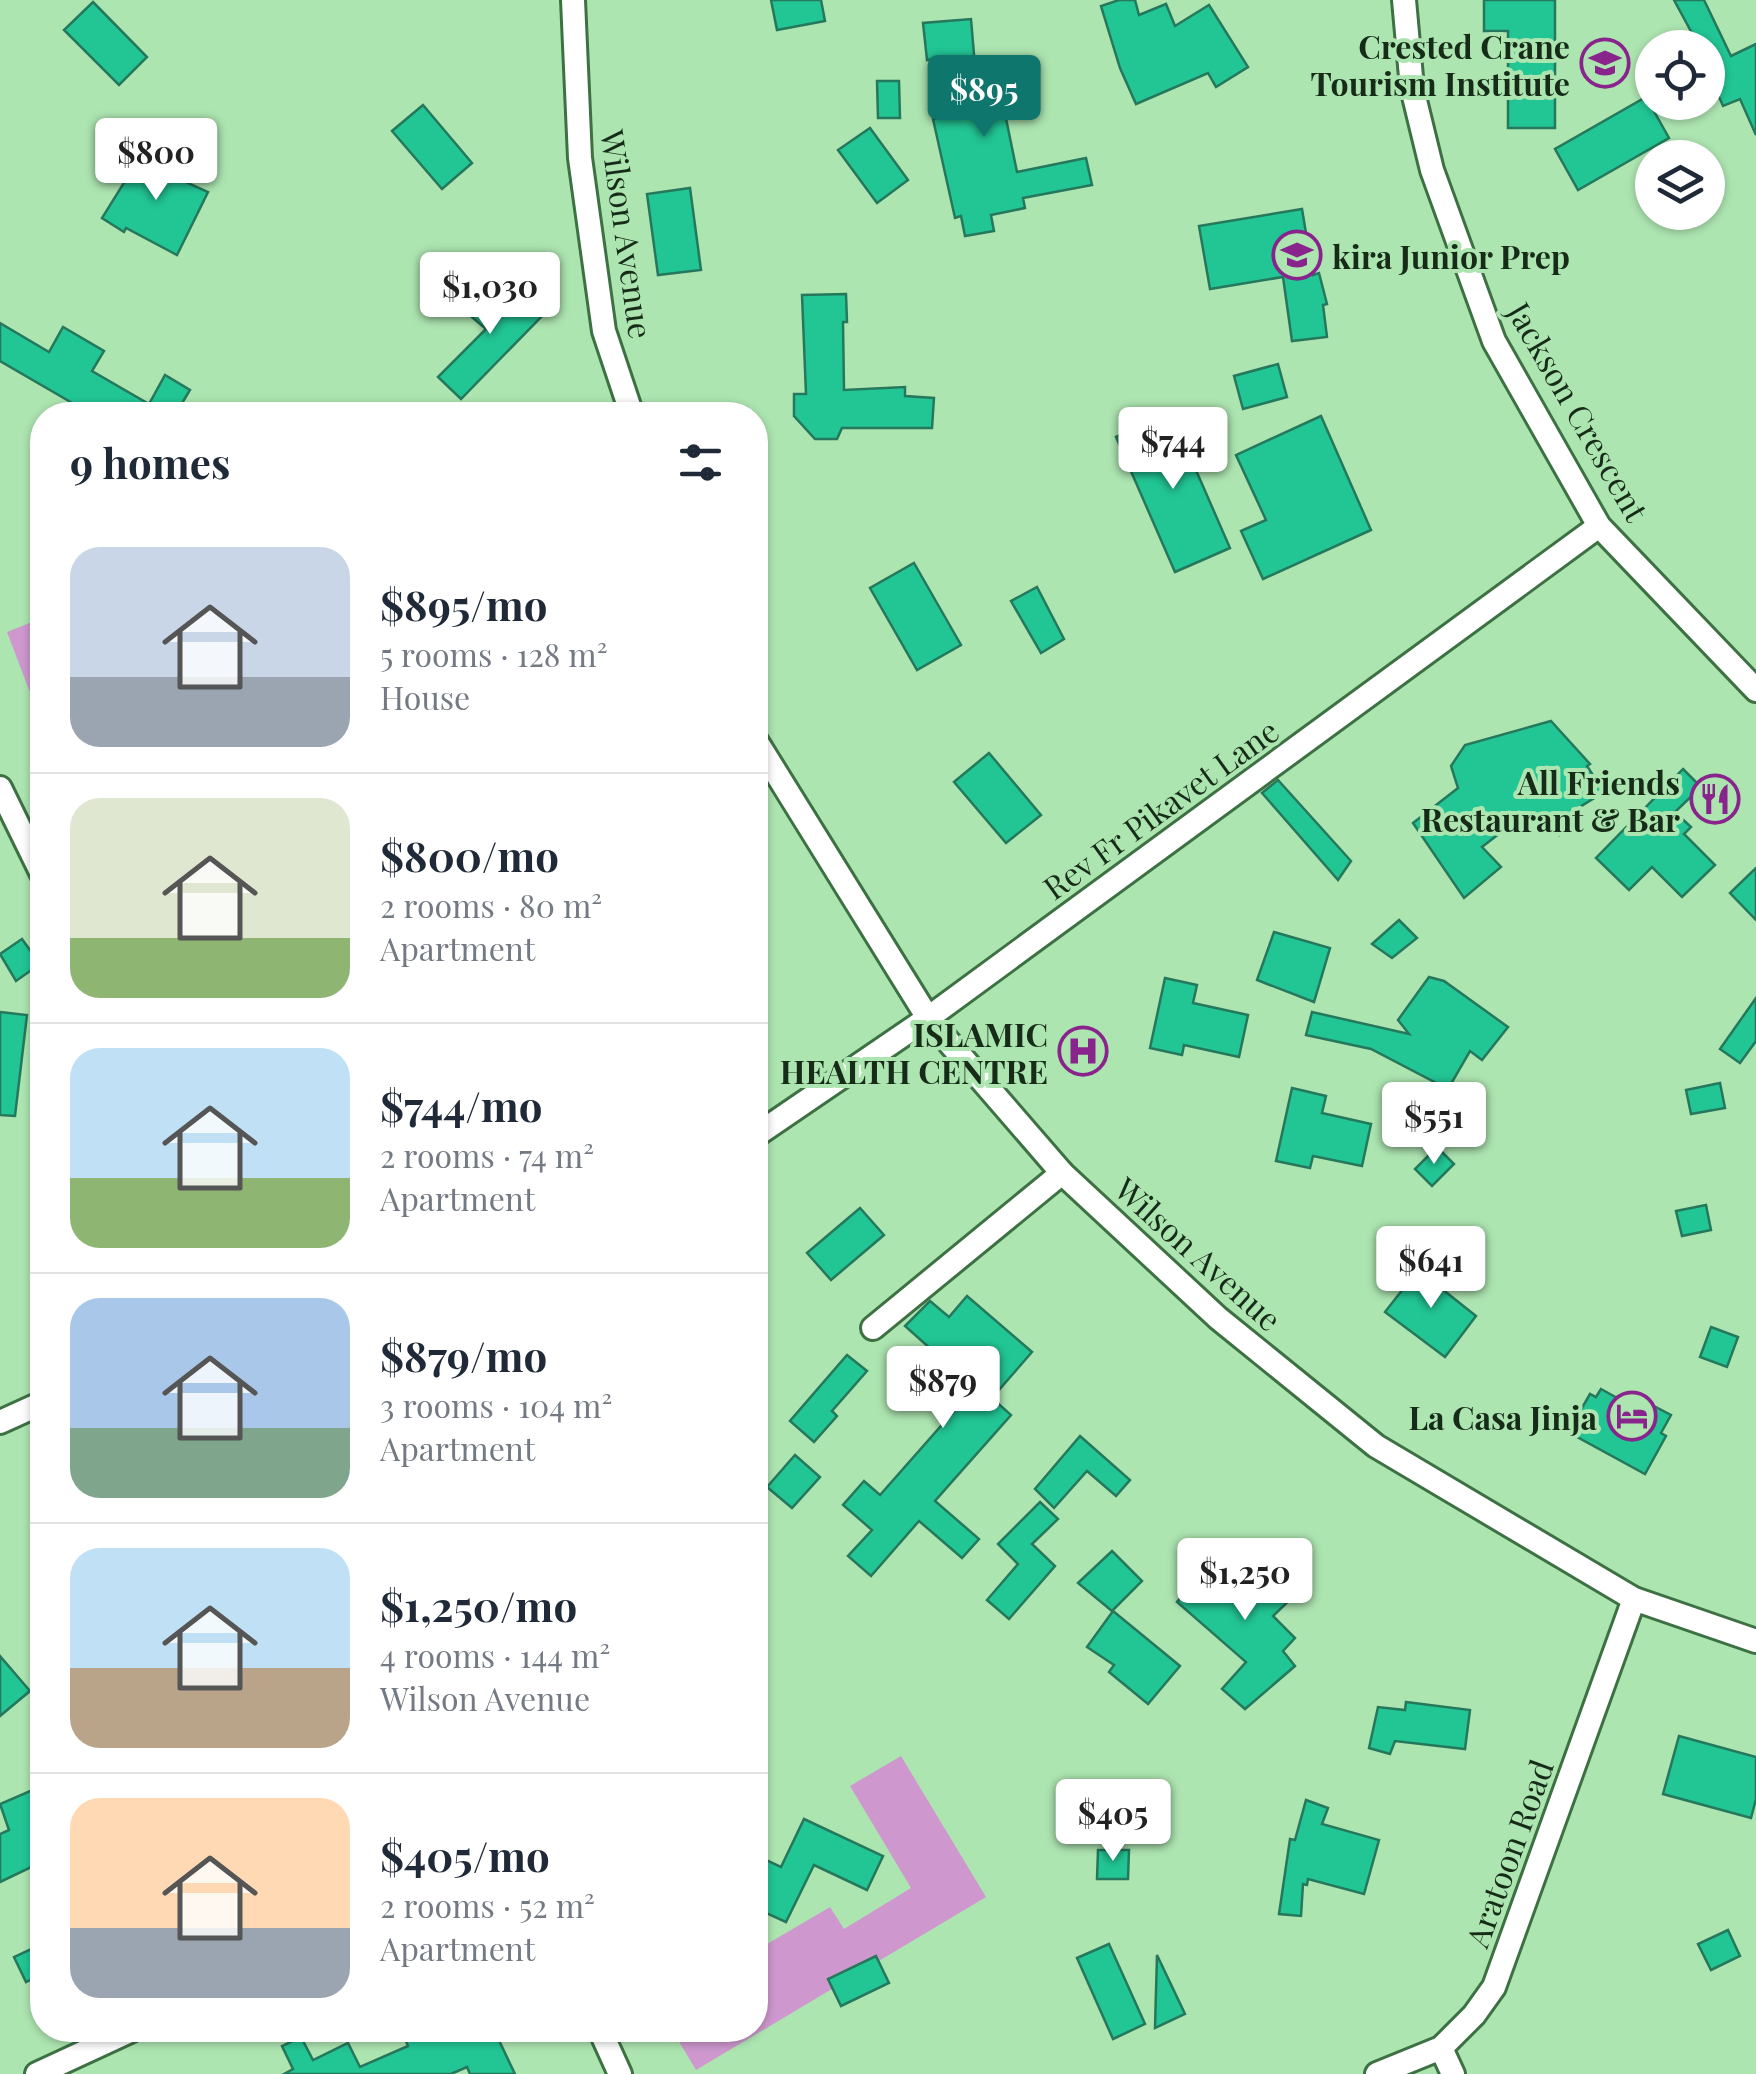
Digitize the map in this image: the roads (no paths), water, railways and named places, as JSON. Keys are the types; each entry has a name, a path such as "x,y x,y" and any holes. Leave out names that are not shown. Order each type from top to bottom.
{"street":[{"name":"Wilson Avenue","path":"573,0 580,158 604,330 628,402"},
{"name":"Jackson Crescent","path":"1404,0 1412,88 1432,170 1494,341 1599,526 1756,690"},
{"name":"Rev Fr Pikavet Lane","path":"768,1127 928,1018 1599,526"},
{"name":"Wilson Avenue","path":"768,760 928,1018 1062,1173 1218,1318 1376,1446 1634,1599 1756,1640"},
{"path":"0,788 30,849"},
{"path":"873,1328 1062,1173"},
{"path":"0,1422 30,1408"},
{"name":"Aratoon Road","path":"1376,2074 1441,2048 1474,2015 1494,1987 1634,1599"},
{"path":"37,2074 106,2042"},
{"path":"593,2074 618,2069 606,2042"},
{"path":"1441,2048 1453,2074"}],"place":[{"name":"Crested Crane Tourism Institute","path":"1605,63"},
{"name":"kira Junior Prep","path":"1297,255"},
{"name":"All Friends Restaurant & Bar","path":"1715,799"},
{"name":"ISLAMIC HEALTH CENTRE","path":"1083,1051"},
{"name":"La Casa Jinja","path":"1632,1416"}]}
